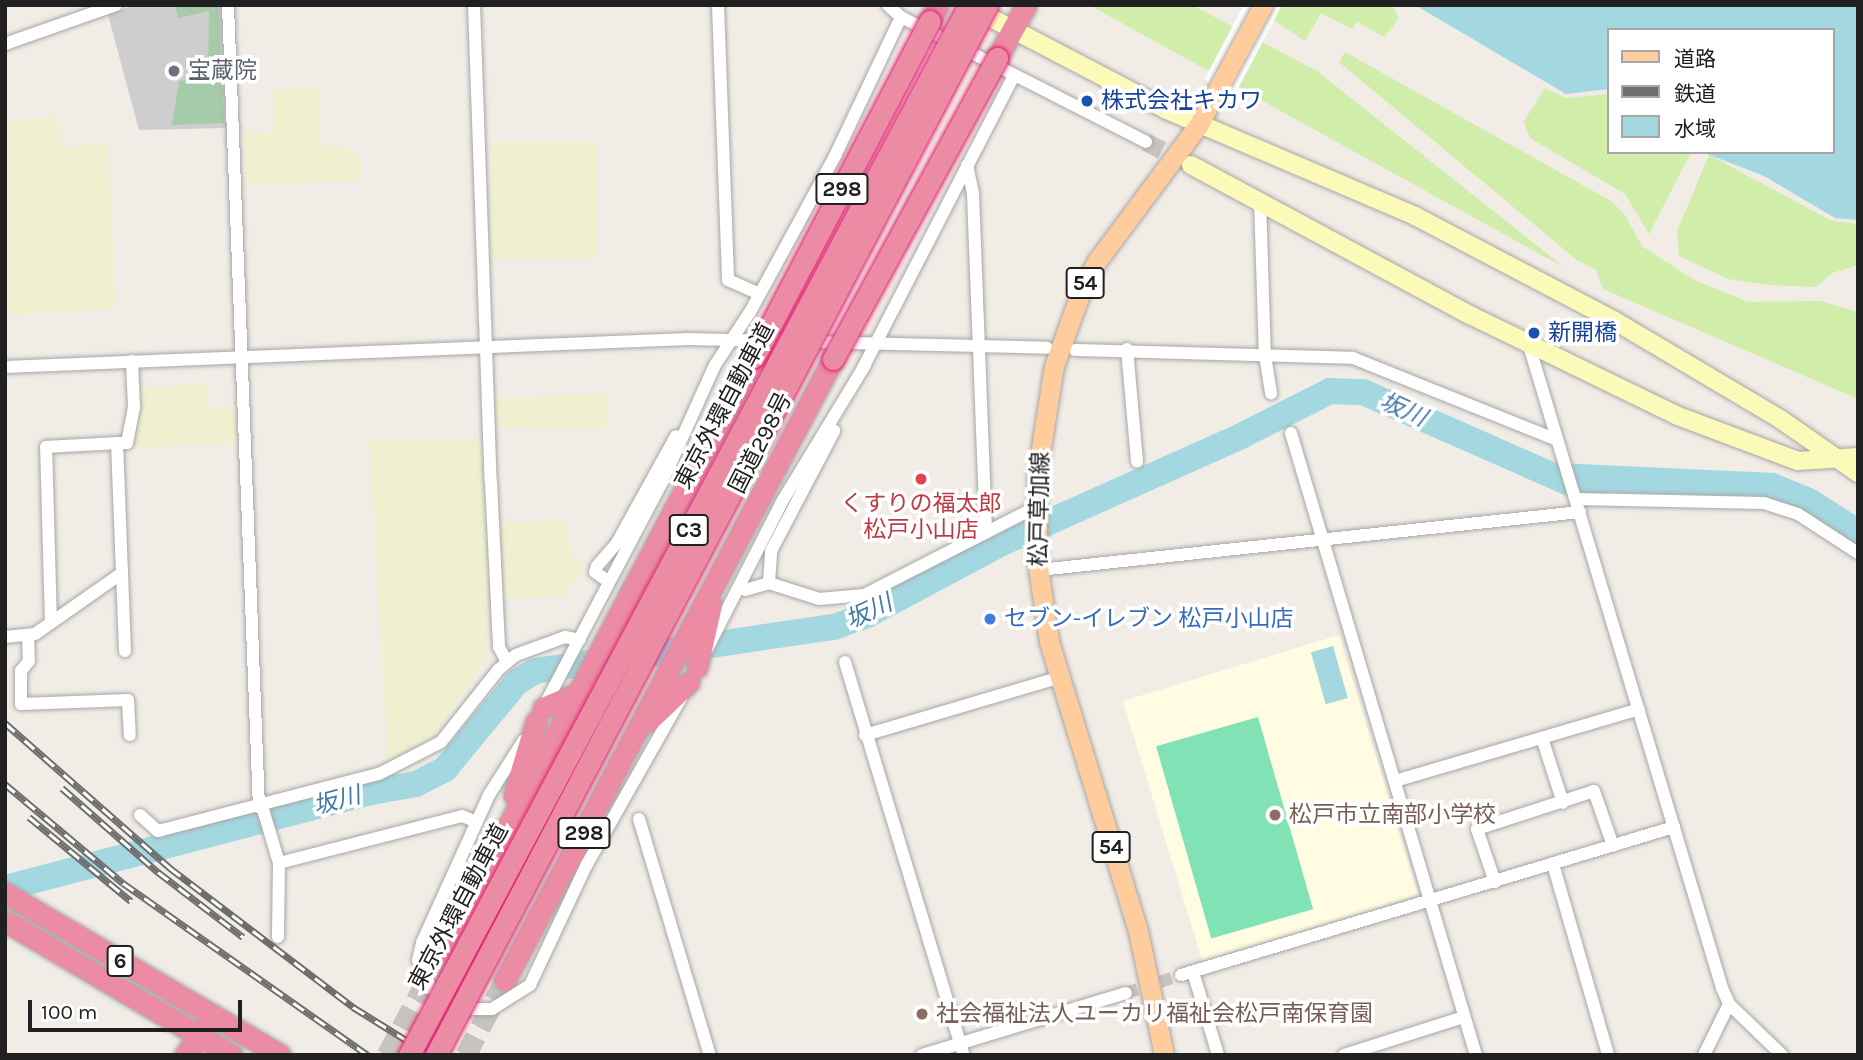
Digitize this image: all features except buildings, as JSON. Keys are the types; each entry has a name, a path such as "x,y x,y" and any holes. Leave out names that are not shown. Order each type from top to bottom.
{"highway":[{"name":"東京外環自動車道","path":"409,1055 968,5"},
{"name":"東京外環自動車道","path":"436,1055 987,5"},
{"name":"国道298号","path":"705,596 1026,5"},
{"name":"国道298号","path":"443,950 512,811 934,13"},
{"path":"637,732 693,675 709,622 705,596"},
{"name":"298","path":"505,980 660,684 709,622"},
{"path":"512,811 517,774 543,708 576,694"},
{"name":"6","path":"14,898 280,1055"},
{"name":"6","path":"5,921 197,1034 219,1052"},
{"path":"185,1055 197,1034 217,1018"},
{"path":"217,1018 219,1052"}],"main road":[{"name":"松戸草加線","path":"1164,1055 1138,931 1058,678 1037,548 1036,510 1045,407 1068,319 1097,261 1199,124 1263,5"}],"street":[{"path":"228,5 260,806 279,863 278,937"},
{"path":"474,5 499,647 507,662"},
{"path":"718,5 729,280 759,294"},
{"path":"888,5 901,17 1146,142"},
{"path":"968,5 1199,124 1415,216 1710,375 1858,473"},
{"path":"5,44 109,6"},
{"path":"693,675 661,739 586,866 541,968 519,995 492,1009 467,1009 446,1000 431,988 418,960 425,934 477,822 580,640 663,480 687,422 835,156 901,17"},
{"path":"769,583 771,551 875,342 1014,75"},
{"path":"967,165 973,194 986,533"},
{"path":"1191,165 1470,315 1678,416 1762,450 1798,461 1858,457"},
{"path":"1260,200 1265,355 1271,394"},
{"path":"5,367 487,346 732,340 1047,348"},
{"path":"1528,341 1729,1004 1783,1055"},
{"path":"1075,350 1126,349 1353,358 1559,446"},
{"path":"1126,349 1137,462"},
{"path":"51,624 46,447 127,443 134,408 132,361"},
{"path":"709,622 865,365"},
{"path":"604,579 595,572 597,566 618,543 664,453 687,422"},
{"path":"1291,433 1476,1055"},
{"path":"117,443 125,651"},
{"path":"1576,499 1764,503 1798,514 1858,553"},
{"path":"745,590 769,583 819,599 864,595 1036,510"},
{"path":"1039,570 1580,512"},
{"path":"5,637 28,635 51,624 122,573"},
{"path":"639,599 705,596"},
{"path":"28,635 29,661 21,671 21,704 128,700 130,736"},
{"path":"139,815 159,831 379,774 442,742 507,662 565,638 580,640"},
{"path":"845,663 962,1049"},
{"path":"865,735 1058,678"},
{"path":"1395,780 1639,709"},
{"path":"1542,738 1563,803"},
{"path":"1495,882 1477,829 1594,791 1613,846"},
{"path":"279,863 462,816 477,822"},
{"path":"639,819 710,1055"},
{"path":"1219,1055 1187,973 1674,827"},
{"path":"1553,864 1608,1055"},
{"path":"922,1055 962,1049 1126,993"},
{"path":"1704,1055 1729,1004"},
{"path":"1344,1055 1372,1051 1464,1017"}],"shaded area":[{"name":"宝蔵院","path":"134,5 222,5 226,128 139,130 108,15"},
{"name":"松戸市立南部小学校","path":"1339,635 1419,895 1202,961 1123,701"}],"green space":[{"path":"175,5 218,5 224,123 172,125 179,81 208,77 209,11 178,18"},
{"path":"1089,5 1192,5 1317,71 1565,268"},
{"path":"1250,5 1392,5 1399,18 1384,37 1357,22 1352,29 1321,13 1305,41"},
{"path":"1345,52 1611,201 1625,215 1642,246 1694,280 1748,302 1820,301 1858,312 1858,399 1603,289 1596,270 1577,260 1339,62"},
{"path":"319,87 320,144 353,150 363,165 360,180 246,186 244,130 273,134 273,89"},
{"path":"1545,88 1565,98 1608,94 1608,154 1690,154 1649,234 1625,194 1530,138 1524,121"},
{"path":"56,116 64,147 108,143 116,309 5,316 5,121"},
{"path":"489,142 597,142 597,259 489,259"},
{"path":"1709,155 1832,221 1858,224 1858,265 1832,273 1816,287 1770,285 1728,279 1679,256 1677,231"},
{"path":"207,383 210,406 235,408 237,442 133,449 142,412 140,389"},
{"path":"609,393 606,428 496,427 495,399"},
{"path":"480,438 487,524 566,520 573,563 588,560 565,596 488,600 485,663 427,744 388,761 369,440"},
{"path":"1258,717 1313,909 1211,938 1156,746"}],"water":[{"path":"1415,5 1858,5 1858,220 1835,218 1764,176 1707,154 1835,154 1835,28 1608,28 1608,89 1566,94"},
{"path":"1558,463 1775,473 1816,490 1858,517 1858,546 1811,515 1765,497 1568,491"},
{"path":"1333,646 1348,698 1326,704 1311,652"}],"pier":[{"path":"1244,5 1282,5 1234,96 1204,80"}],"waterway":[{"name":"坂川","path":"5,888 371,792 416,784 445,769 517,682 535,671 834,627 869,614 1002,543 1241,436 1330,391 1363,392 1569,483 1598,483"}],"tunnel":[{"path":"1146,142 1186,163"},
{"path":"605,579 639,599"},
{"path":"387,1055 443,950"},
{"path":"1126,993 1181,975"},
{"path":"466,1055 505,980"}],"railway":[{"path":"5,723 170,868 353,1007 430,1055"},
{"path":"5,784 123,883 368,1055"},
{"path":"62,788 158,872 243,937"},
{"path":"29,817 131,901"}],"place":[{"name":"宝蔵院","path":"174,71"},
{"name":"株式会社キカワ","path":"1087,101"},
{"name":"新開橋","path":"1534,333"},
{"name":"くすりの福太郎 松戸小山店","path":"921,479"},
{"name":"セブン-イレブン 松戸小山店","path":"990,619"},
{"name":"松戸市立南部小学校","path":"1275,815"},
{"name":"社会福祉法人ユーカリ福祉会松戸南保育園","path":"922,1014"}]}
